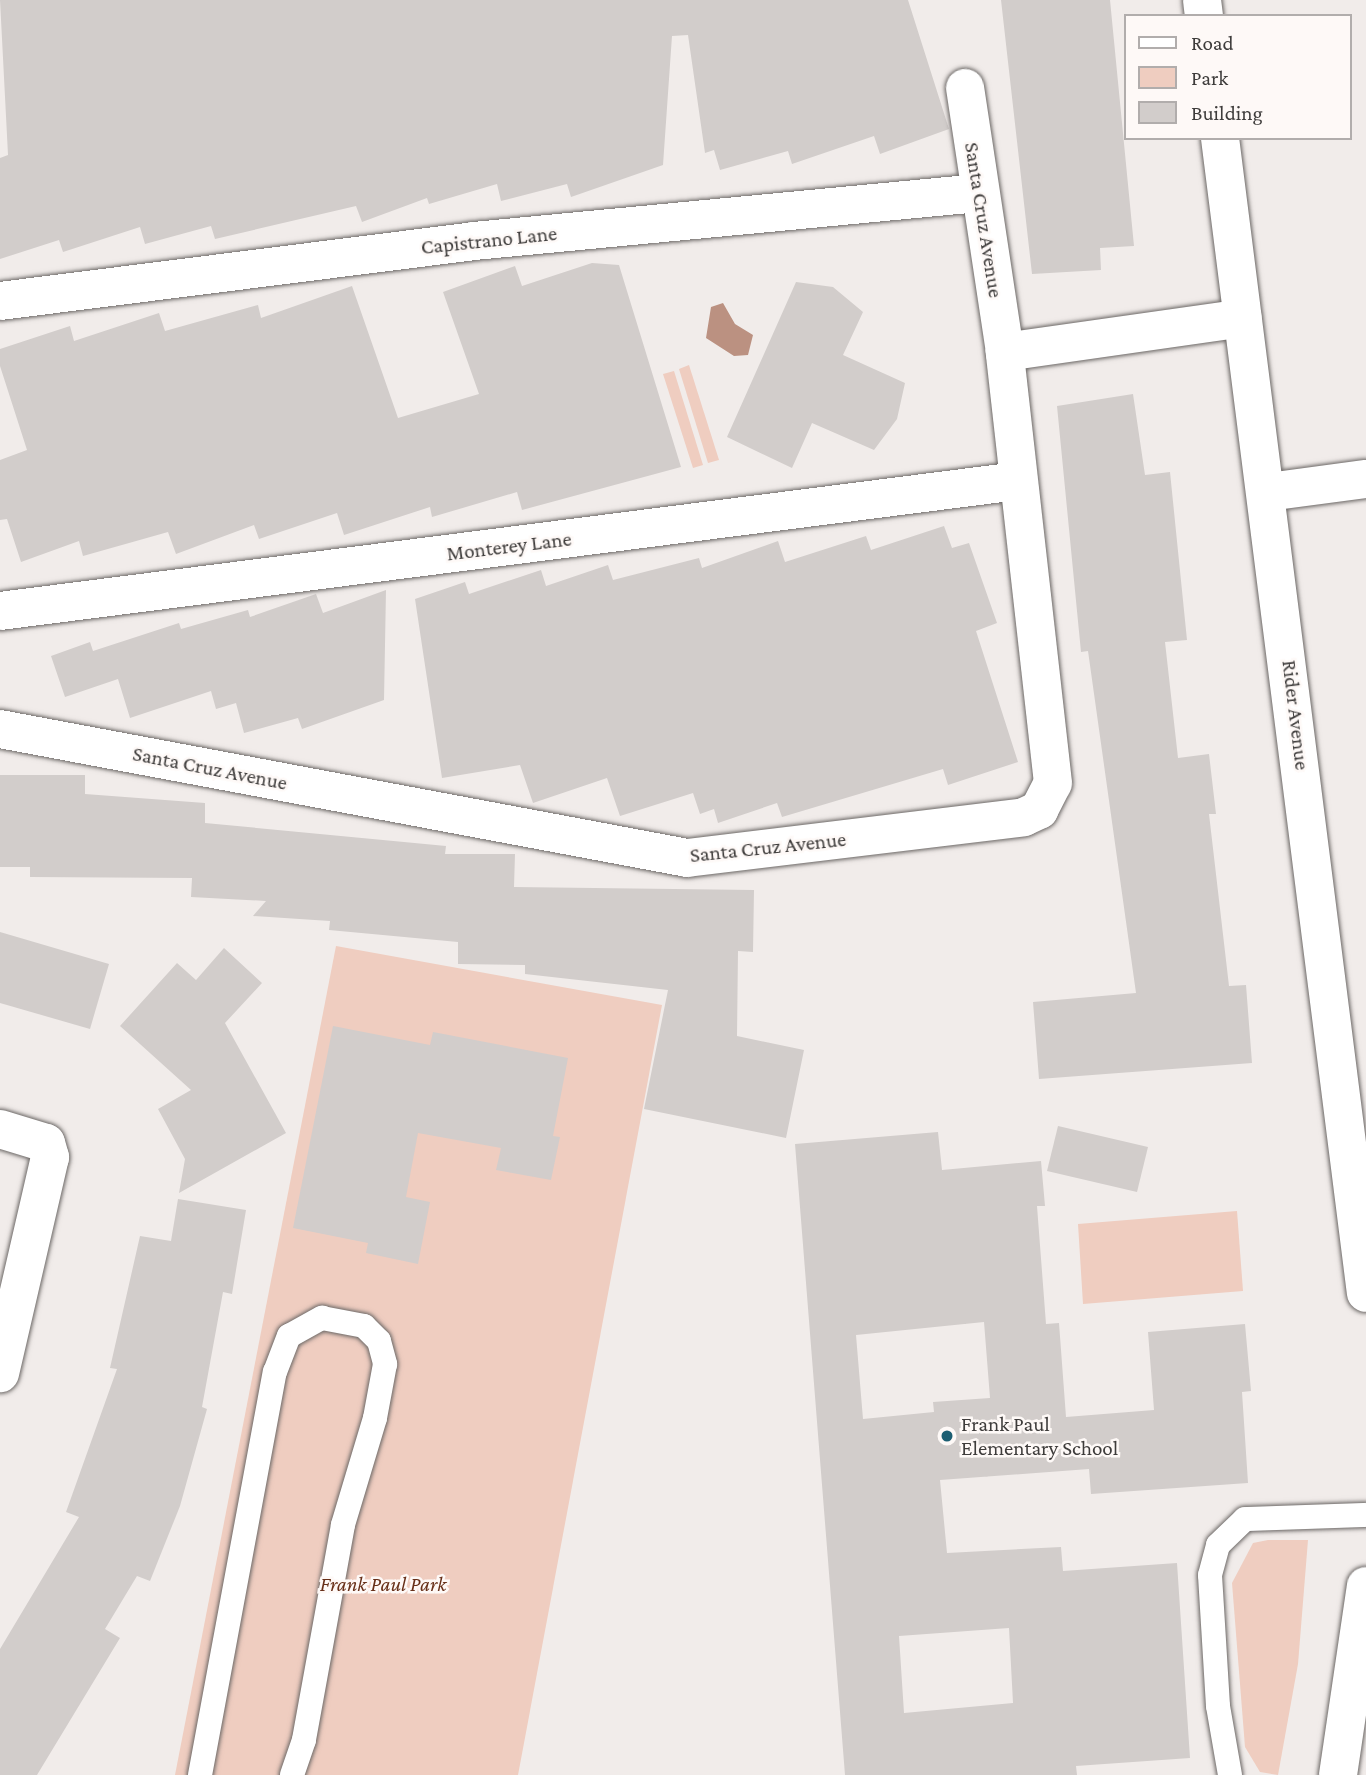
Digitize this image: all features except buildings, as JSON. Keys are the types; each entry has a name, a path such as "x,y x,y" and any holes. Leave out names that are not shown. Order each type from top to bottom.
{"street":[{"name":"Santa Cruz Avenue","path":"0,729 687,858 1024,817 1039,810 1054,783 1005,352 965,88"},
{"name":"Rider Avenue","path":"1220,140 1268,492 1366,1293"},
{"name":"Capistrano Lane","path":"0,301 474,241 979,193"},
{"path":"1005,352 1243,318"},
{"path":"1268,492 1366,479"},
{"name":"Monterey Lane","path":"0,611 1018,481"},
{"path":"0,1129 46,1143 50,1157 0,1373"},
{"path":"1338,1775 1366,1586"}],"lane":[{"path":"200,1775 275,1372 289,1336 322,1318 364,1326 379,1341 385,1364 375,1418 343,1525 304,1740 292,1775"},
{"path":"1230,1775 1218,1706 1210,1575 1218,1545 1245,1519 1366,1515"}],"green space":[{"path":"689,365 719,460 708,463 679,369"},
{"path":"674,371 703,465 693,468 663,374"},
{"name":"Frank Paul Park","path":"336,946 662,1005 518,1775 175,1775"},
{"path":"1237,1211 1243,1291 1083,1304 1078,1224"},
{"path":"1268,1540 1308,1540 1298,1664 1278,1775 1260,1772 1245,1747 1232,1583 1253,1543"}],"shaded area":[{"path":"723,303 735,324 753,335 748,355 734,356 706,338 711,307"}],"place":[{"name":"Frank Paul Elementary School","path":"947,1436"}]}
